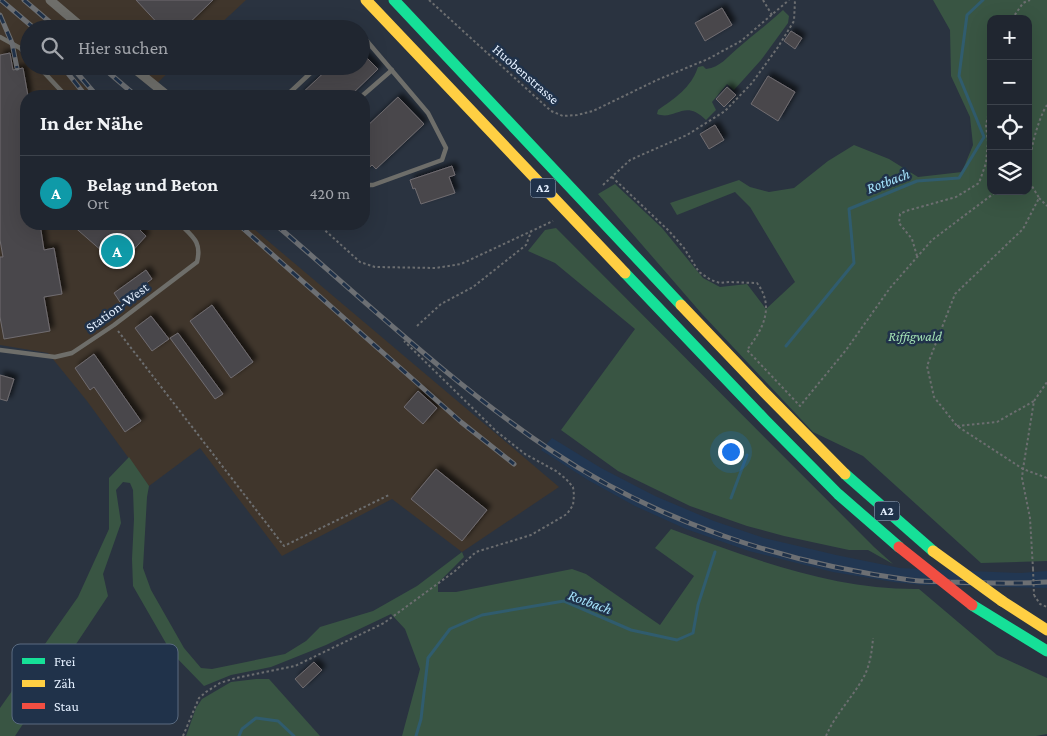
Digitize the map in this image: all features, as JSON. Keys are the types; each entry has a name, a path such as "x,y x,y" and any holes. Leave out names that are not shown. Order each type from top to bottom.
{"highway":[{"name":"A2","path":"366,0 684,336 827,483 934,576 972,605 1047,651"},
{"name":"A2","path":"394,0 840,470 933,551 970,579 1047,630"}],"street":[{"path":"50,0 73,20"},
{"path":"142,75 161,90"}],"lane":[{"path":"0,37 20,48"},
{"path":"370,44 428,113 446,148 442,160 370,185"},
{"path":"369,90 392,70"},
{"path":"46,75 60,90"},
{"path":"292,90 308,75"},
{"name":"Station-West","path":"0,350 55,358 72,353 114,325 197,262 200,251 197,242 186,230"}],"path":[{"name":"Huobenstrasse","path":"429,0 551,111 562,116 593,111 657,80 708,60 741,41 772,15"},
{"path":"763,0 772,15 789,0"},
{"path":"604,185 630,160 686,136 725,111 752,83 778,47 794,20 795,0"},
{"path":"1015,15 1023,3 1030,0"},
{"path":"917,256 912,239 899,223 900,214 906,210 956,197 980,183 986,163 988,142 986,125 991,105"},
{"path":"1032,150 1042,113 1047,105"},
{"path":"612,177 669,231 684,248 699,272 711,280 720,283 743,282 757,284 763,291 767,304 766,316 759,332 747,350 800,406 846,350 890,288 917,256 932,240 992,195"},
{"path":"1032,185 1039,198 1047,206"},
{"path":"1039,198 1023,229 955,294 927,366 934,398 957,426 1023,469 1047,478"},
{"path":"325,230 360,262 384,267 436,268 461,264 553,221"},
{"path":"417,326 441,304 473,286 526,244 531,232"},
{"path":"114,325 284,546 389,495"},
{"path":"182,736 198,698 220,683 295,666 384,623 455,571 476,552 531,535 567,514 573,505 573,487 566,479 556,471 525,454 496,431 404,341"},
{"path":"1047,382 1034,401 1022,478 1030,518 1034,595 1040,604 1047,607"},
{"path":"957,426 997,422 1034,401"},
{"path":"826,736 835,718 864,678 872,653 873,638"}],"shaded area":[{"path":"0,0 246,0 225,20 20,20 20,75 71,75 90,90 20,90 20,230 255,230 559,487 462,552 392,499 282,556 200,448 149,486 87,401 48,353 0,345"},
{"path":"135,75 166,75 152,88"},
{"path":"552,438 601,468 655,496 714,521 764,538 900,568 1021,573 1047,571 1047,588 922,585 894,582 833,572 749,551 686,529 635,506 588,480 541,450"}],"green space":[{"name":"Riffigwald","path":"933,0 1047,0 1047,561 981,563 863,456 813,432 702,314 598,194 615,184 662,228 703,278 720,287 747,284 766,309 795,282 750,207 735,192 677,215 670,203 739,180 750,187 769,192 794,188 828,161 854,145 889,159 918,177 962,172 973,145 970,117 951,76 950,30"},
{"path":"783,10 789,16 788,23 761,60 734,90 727,84 712,102 716,110 706,120 692,111 686,110 670,115 657,114 658,110 687,87 698,67 703,66 706,69 720,64"},
{"path":"556,228 893,564 868,550 849,550 784,536 747,526 690,506 618,471 561,430 635,329 555,263 528,251 545,230"},
{"path":"129,457 149,486 143,568 151,590 184,648 201,668 212,669 285,654 306,641 320,627 373,611 417,586 462,552 464,557 438,583 438,592 456,592 572,569 586,574 660,625 694,576 655,548 671,529 762,561 824,578 887,588 919,589 997,655 1047,678 1047,734 1036,736 402,736 420,669 405,629 391,614 326,645 271,667 231,675 204,686 178,659 178,644 166,644 133,586 133,490 130,483 123,482 116,490 121,523 103,574 108,596 76,644 45,644 78,597 109,529 109,478"},
{"path":"269,679 320,736 186,736 196,708 202,699 231,682"},
{"path":"12,691 12,724 23,724 15,736 0,736 0,708"}],"building":[{"path":"136,0 213,0 192,20 155,20"},
{"path":"722,8 732,25 705,41 695,23"},
{"path":"791,31 802,38 795,49 784,41"},
{"path":"10,53 13,70 20,69 20,75 24,75 27,90 20,90 20,230 41,230 44,250 54,248 62,294 44,297 50,331 4,339 0,317 0,257 3,257 0,240 0,55"},
{"path":"370,61 378,69 356,90 305,90 321,75 370,75"},
{"path":"768,76 795,92 778,121 751,104"},
{"path":"727,87 736,95 724,107 716,99"},
{"path":"398,97 424,124 376,169 372,165 370,167 370,123"},
{"path":"715,125 724,140 709,149 700,134"},
{"path":"452,166 455,175 449,177 455,193 421,204 410,180"},
{"path":"78,230 140,230 146,236 119,266"},
{"path":"146,270 152,279 120,302 114,293"},
{"path":"212,305 253,362 231,378 190,321"},
{"path":"151,316 169,339 152,351 135,328"},
{"path":"178,333 223,394 215,399 170,338"},
{"path":"94,354 141,421 125,432 94,387 90,390 75,368"},
{"path":"0,375 14,379 7,401 0,399"},
{"path":"418,391 437,408 423,424 404,407"},
{"path":"436,469 487,510 462,541 411,499"},
{"path":"314,662 322,670 303,688 295,679"}],"waterway":[{"name":"Rotbach","path":"786,346 854,263 849,209 917,181 959,178 984,137 959,76 967,15 983,0"},
{"name":"Rotbach","path":"731,498 747,455"},
{"name":"Rotbach","path":"416,736 421,719 428,658 450,629 482,615 564,601 631,630 677,640 693,633 698,605 715,552"},
{"name":"Rotbach","path":"239,736 242,729 256,718 278,721 294,736"}],"railway":[{"path":"1,0 24,20"},
{"path":"24,0 47,20"},
{"path":"0,15 12,43 17,68"},
{"path":"69,75 81,90"},
{"path":"79,75 92,90"},
{"path":"112,75 129,90"},
{"path":"245,230 461,422 514,464"},
{"path":"282,230 410,342 515,425 552,451 593,476 635,499 678,519 723,536 769,550 815,563 863,572 920,581 1047,582"}],"traffic: fast":[{"path":"394,0 681,305"},
{"path":"625,273 838,494 899,547"},
{"path":"845,474 933,551"},
{"path":"972,605 1047,651"}],"traffic: slow":[{"path":"366,0 625,273"},
{"path":"681,305 845,474"},
{"path":"933,551 1002,601"},
{"path":"1002,601 1047,630"}],"traffic: jam":[{"path":"899,547 972,605"}],"place":[{"name":"Belag und Beton","path":"117,251"}]}
